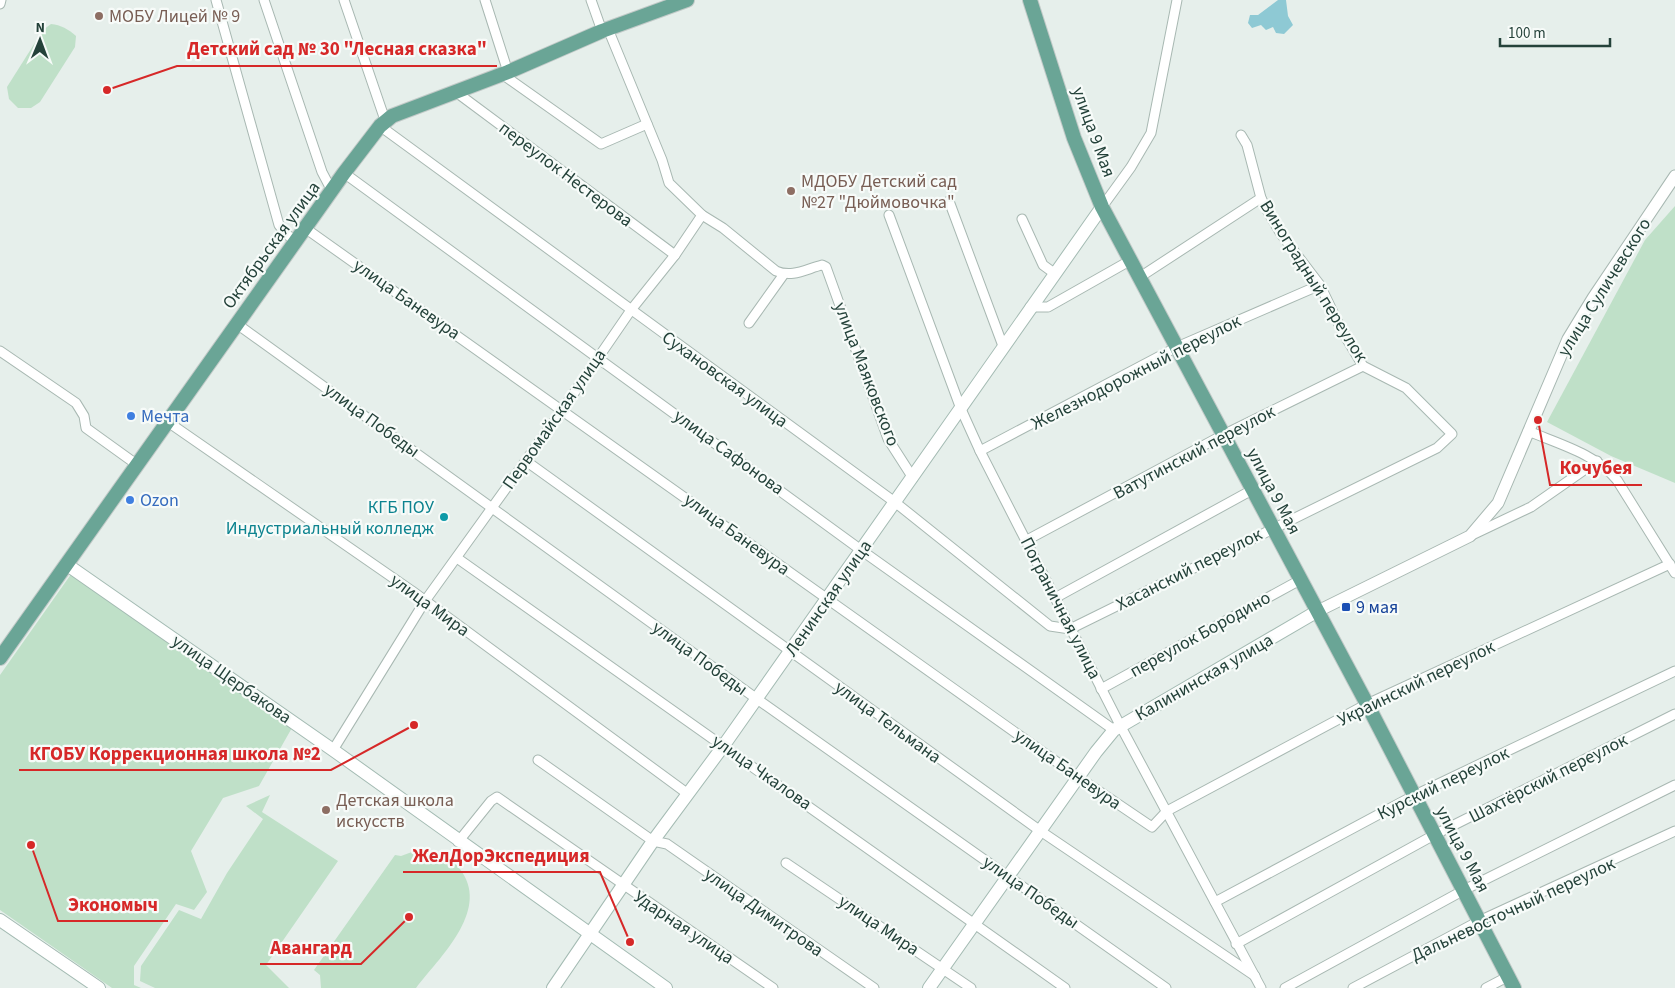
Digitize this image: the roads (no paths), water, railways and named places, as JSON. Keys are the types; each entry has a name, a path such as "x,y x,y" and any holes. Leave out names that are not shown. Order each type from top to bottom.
{"main road":[{"path":"383,123 605,30 687,0"},
{"name":"улица 9 Мая","path":"1030,0 1074,138 1102,207 1316,612 1367,704 1511,982"},
{"name":"Октябрьская улица","path":"0,658 344,173 383,123"},
{"name":"Ленинская улица","path":"552,988 624,886 653,841 724,745 826,598 896,503 1030,307 1102,207"},
{"name":"улица Щербакова","path":"66,564 333,750 458,842 666,988"},
{"name":"Калининская улица","path":"929,988 1039,830 1117,728 1316,612"},
{"path":"0,920 99,988"}],"street":[{"path":"0,4 2,0"},
{"path":"216,0 279,225 286,234 296,241"},
{"path":"264,0 322,172 332,192"},
{"path":"344,0 383,123"},
{"path":"485,0 505,73 600,144 647,124"},
{"path":"591,0 647,124 669,183 702,215 723,228 776,271 784,274 749,323"},
{"path":"1102,207 1131,167 1151,134 1177,0"},
{"name":"переулок Нестерова","path":"456,92 676,255"},
{"name":"Сухановская улица","path":"383,123 631,310 896,503 1050,626 1070,629"},
{"name":"Виноградный переулок","path":"1241,135 1247,145 1261,198 1281,234 1320,285 1342,331 1363,366 1406,388 1452,434 1442,442"},
{"name":"улица Сафонова","path":"344,173 598,356 861,550 1117,728"},
{"name":"улица Суличевского","path":"1528,431 1568,339 1593,298 1675,176"},
{"path":"1140,277 1261,198"},
{"path":"949,200 1003,346"},
{"name":"Первомайская улица","path":"333,750 425,601 564,409 598,356 631,310 676,255 702,215"},
{"name":"Пограничная улица","path":"888,215 961,409 980,451 1027,540 1101,689 1117,728 1168,811 1236,944 1261,988"},
{"path":"1022,219 1043,265 1054,273"},
{"name":"улица Баневура","path":"305,228 564,409 1078,777 1152,827 1168,811"},
{"path":"1030,307 1048,307 1131,260"},
{"name":"улица Маяковского","path":"784,274 800,272 822,265 826,267 888,439 913,478"},
{"name":"Железнодорожный переулок","path":"980,451 1177,347 1320,285"},
{"name":"улица Победы","path":"237,324 757,699 1166,988"},
{"path":"0,351 76,403 84,416 86,428 136,464"},
{"name":"Ватутинский переулок","path":"1027,540 1223,435 1363,366"},
{"name":"улица Мира","path":"168,422 425,601 688,794"},
{"path":"1528,431 1597,461 1609,470 1672,564 1675,573"},
{"name":"Калининская улица","path":"1316,612 1470,536 1498,503 1528,431"},
{"name":"Хасанский переулок","path":"1070,629 1272,527 1437,448 1442,442"},
{"name":"улица Тельмана","path":"526,461 1039,830 1255,976"},
{"path":"1470,536 1531,508 1597,461"},
{"path":"1055,598 1252,490"},
{"name":"улица Чкалова","path":"457,558 1065,988"},
{"name":"Украинский переулок","path":"1168,811 1367,704 1672,564"},
{"name":"переулок Бородино","path":"1101,689 1300,580"},
{"name":"Курский переулок","path":"1215,902 1414,796 1675,671"},
{"name":"Шахтёрский переулок","path":"1236,944 1434,835 1675,714"},
{"name":"улица Димитрова","path":"538,760 653,841 667,844 874,988"},
{"path":"1285,988 1464,890 1675,785"},
{"name":"Ударная улица","path":"458,842 491,801 497,797 773,988"},
{"name":"Дальневосточный переулок","path":"1353,988 1479,921 1675,831"},
{"name":"улица Мира","path":"786,863 971,988"},
{"path":"1486,988 1511,982"}],"water":[{"path":"1278,0 1286,0 1288,16 1293,25 1284,34 1276,33 1273,27 1266,30 1261,25 1252,28 1248,23 1250,15 1258,15"}],"place":[{"name":"МОБУ Лицей № 9","path":"99,16"},
{"name":"Детский сад № 30 \"Лесная сказка\"","path":"107,90"},
{"name":"МДОБУ Детский сад №27 \"Дюймовочка\"","path":"791,191"},
{"name":"Мечта","path":"131,416"},
{"name":"Кочубея","path":"1538,420"},
{"name":"Ozon","path":"130,500"},
{"name":"КГБ ПОУ Индустриальный колледж","path":"444,517"},
{"name":"9 мая","path":"1346,607"},
{"name":"КГОБУ Коррекционная школа №2","path":"414,725"},
{"name":"Детская школа искусств","path":"326,810"},
{"name":"Экономыч","path":"31,845"},
{"name":"Авангард","path":"409,917"},
{"name":"ЖелДорЭкспедиция","path":"630,942"}]}
